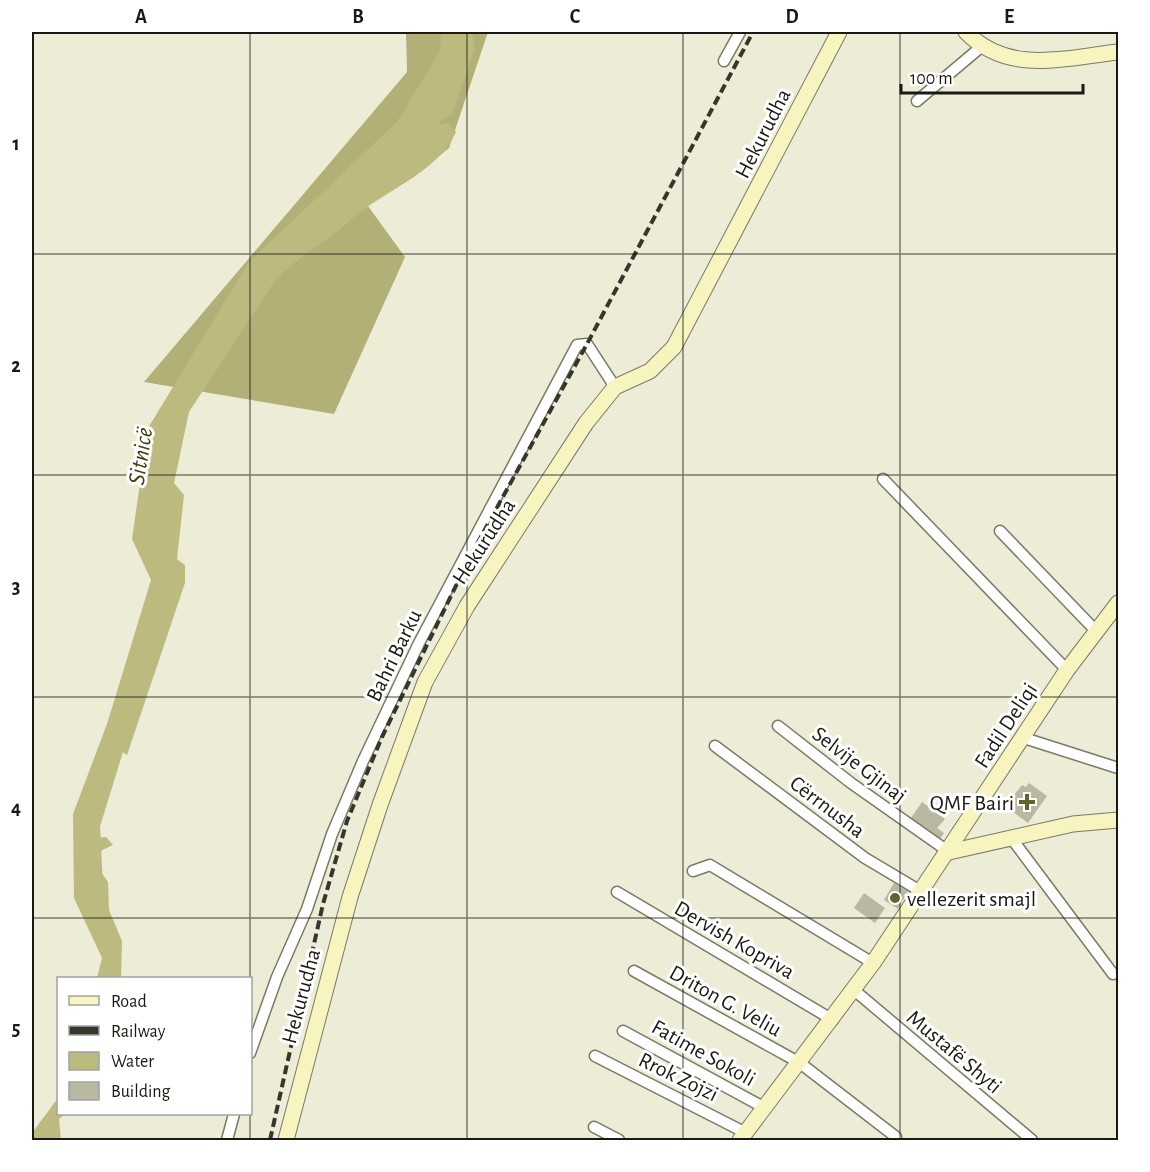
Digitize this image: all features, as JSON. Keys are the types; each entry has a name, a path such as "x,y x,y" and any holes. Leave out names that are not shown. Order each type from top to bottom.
{"main road":[{"name":"Hekurudha","path":"286,1140 350,897 380,805 425,682 467,606 586,423 615,387 650,371 674,347 839,32"},
{"path":"966,32 981,47 1002,57 1037,60 1119,52"},
{"name":"Fadil Deliqi","path":"743,1137 833,1020 949,852 1067,670 1119,603"},
{"path":"949,852 1073,824 1119,820"}],"street":[{"path":"724,61 740,32"},
{"path":"917,101 981,47"},
{"name":"Bahri Barku","path":"252,1047 277,977 307,909 332,834 363,761 434,613 577,345 581,343 588,345 615,387"},
{"path":"883,479 1067,670"},
{"path":"1000,531 1095,631"},
{"name":"Selvije Gjinaj","path":"778,726 851,783 949,852"},
{"path":"1024,738 1119,768"},
{"name":"Cërrnusha","path":"715,746 865,858 922,892"},
{"path":"1012,839 1113,974"},
{"path":"693,870 710,865 873,963"},
{"name":"Dervish Kopriva","path":"617,892 833,1020"},
{"name":"Driton G. Veliu","path":"634,971 800,1063"},
{"name":"Mustafë Shyti","path":"854,990 1032,1140"},
{"name":"Fatime Sokoli","path":"623,1031 765,1108"},
{"name":"Rrok Zojzi","path":"595,1056 743,1137"},
{"path":"800,1063 896,1137"},
{"path":"227,1140 233,1115"},
{"path":"594,1127 619,1140"}],"shaded area":[{"path":"406,32 488,32 449,148 415,176 368,206 405,257 334,414 144,382 407,72"}],"water":[{"path":"441,32 472,32 475,49 452,114 437,124 449,124 456,132 449,144 430,165 364,209 276,279 189,412 174,483 184,495 177,559 185,565 185,583 127,755 116,748 102,757 98,783 110,792 96,814 97,838 106,837 113,845 90,856 108,882 109,910 122,941 121,977 97,977 102,958 74,898 73,814 107,724 151,580 132,539 148,428 249,262 397,122 440,51"},
{"path":"57,1099 57,1115 64,1115 59,1119 61,1140 32,1140 32,1133"}],"building":[{"name":"QMF Bairi","path":"1029,783 1047,796 1028,823 1010,810 1014,803 1010,800 1022,785 1026,787"},
{"path":"922,802 945,819 937,828 944,833 937,844 908,822"},
{"path":"894,883 908,891 898,909 884,900"},
{"path":"864,893 885,908 875,923 854,908"}],"waterway":[{"name":"Sitnicë","path":"92,887 89,825 121,721"}],"railway":[{"path":"270,1140 323,904 347,821 382,737 472,553 587,344 753,32"}],"place":[{"name":"QMF Bairi","path":"1027,802"},
{"name":"vellezerit smajl","path":"895,898"}]}
